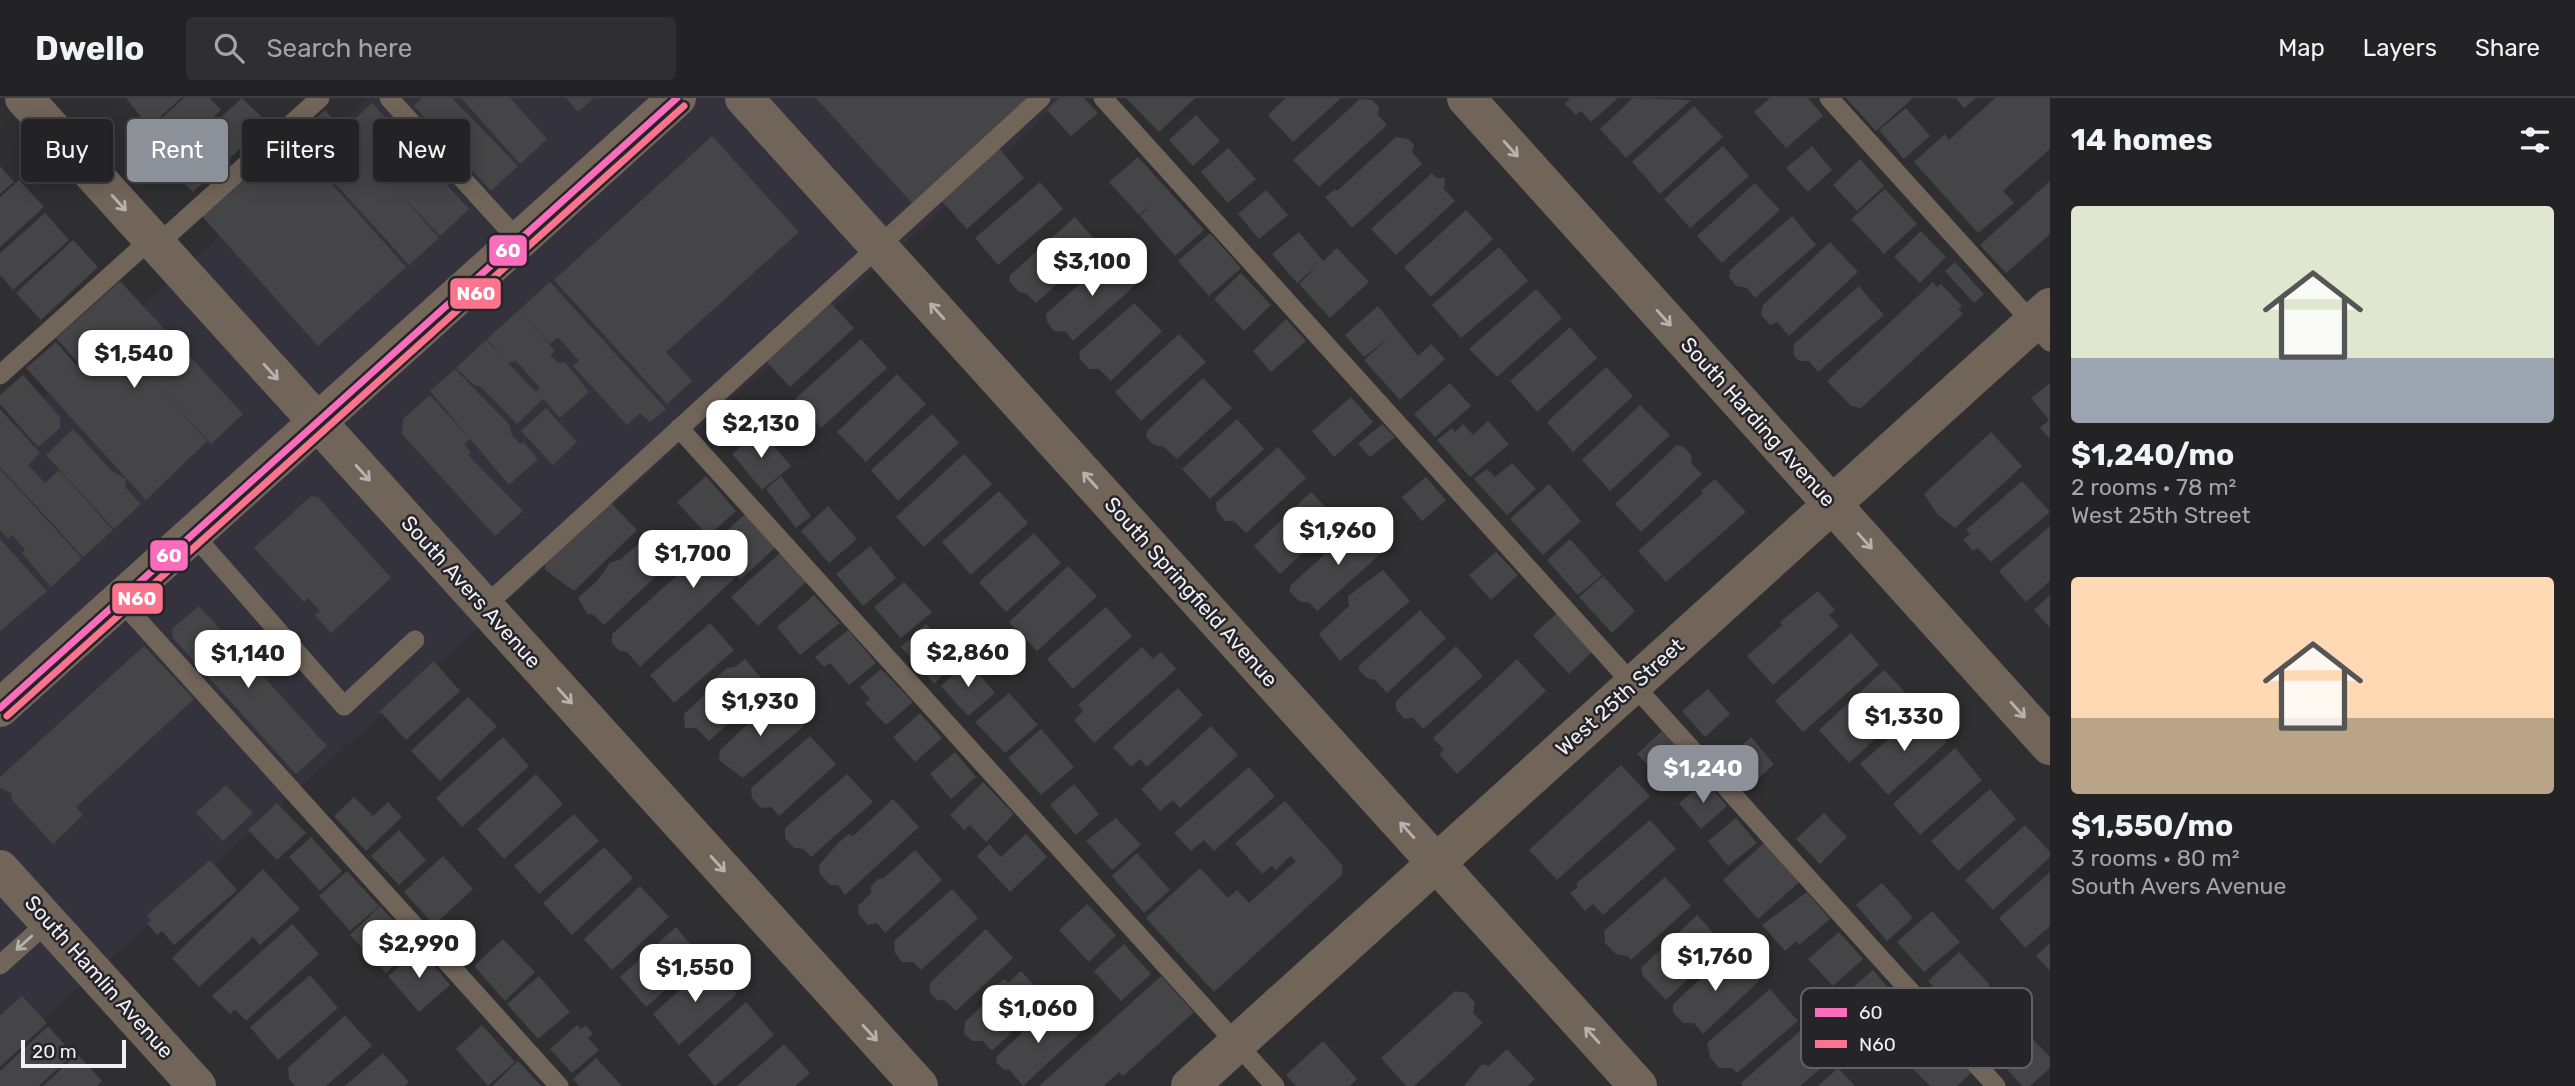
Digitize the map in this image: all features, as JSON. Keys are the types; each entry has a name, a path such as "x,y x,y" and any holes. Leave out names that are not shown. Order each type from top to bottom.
{"main road":[{"path":"0,708 677,98"}],"street":[{"name":"South Avers Avenue","path":"24,98 919,1086"},
{"name":"South Springfield Avenue","path":"744,98 1638,1086"},
{"name":"South Harding Avenue","path":"1466,98 2050,746"},
{"name":"West 25th Street","path":"1190,1086 1832,504 2044,324"},
{"name":"South Hamlin Avenue","path":"0,869 197,1086"}],"lane":[{"path":"0,375 320,98"},
{"path":"389,98 518,240"},
{"path":"484,607 1041,98"},
{"path":"1103,98 1908,988"},
{"path":"1829,98 2044,324"},
{"path":"679,428 1275,1086"},
{"path":"193,534 344,706 415,640"},
{"path":"120,600 559,1086"},
{"path":"0,965 48,922"},
{"path":"1980,1068 1996,1086"}],"shaded area":[{"path":"369,98 1066,98 0,1058 0,438 278,182 359,182 359,119 346,119"}],"building":[{"path":"126,98 181,98 158,119 143,119"},
{"path":"184,98 210,98 221,110 211,119 161,119"},
{"path":"242,98 264,119 242,119 242,147 228,160 228,119 219,119"},
{"path":"422,98 452,98 518,166 491,191 470,168 470,119 426,119 414,106"},
{"path":"461,98 510,98 547,139 520,164"},
{"path":"566,98 594,98 578,112"},
{"path":"816,98 1028,98 912,203"},
{"path":"1059,98 1084,98 1098,113 1071,136 1047,110"},
{"path":"1126,98 1195,98 1159,132"},
{"path":"1286,98 1341,98 1293,142 1268,115"},
{"path":"1570,98 1618,98 1591,122 1581,111 1576,115 1565,104"},
{"path":"1633,98 1691,100 1626,158 1600,129"},
{"path":"1770,98 1808,98 1823,116 1786,148 1754,112"},
{"path":"1846,98 1913,98 1876,131"},
{"path":"1956,98 1976,98 1964,108"},
{"path":"1995,98 2050,98 2050,149 2003,191 2014,203 1978,233 1914,162 1945,134 1949,140"},
{"path":"1360,99 1372,100 1379,107 1378,115 1387,125 1319,187 1293,160"},
{"path":"372,103 387,119 373,119 373,182 444,182 469,209 440,236 395,188 439,238 409,265 334,182 359,182 359,119 355,119"},
{"path":"1694,106 1723,137 1660,194 1632,162"},
{"path":"1906,108 1930,136 1904,159 1879,130"},
{"path":"325,110 333,119 315,119"},
{"path":"1196,115 1220,141 1193,166 1169,140"},
{"path":"712,136 799,232 666,352 692,381 667,404 554,280"},
{"path":"1396,137 1408,139 1414,145 1412,152 1422,164 1352,228 1325,197 1335,189 1337,191"},
{"path":"1723,146 1749,176 1690,228 1664,199"},
{"path":"1812,146 1832,170 1808,192 1786,168"},
{"path":"998,147 1024,178 967,229 941,200"},
{"path":"1228,148 1256,179 1228,203 1201,172"},
{"path":"1138,157 1204,230 1175,256 1140,216 1151,205 1139,215 1109,182"},
{"path":"1860,159 1884,186 1857,211 1833,185"},
{"path":"0,166 14,182 0,194"},
{"path":"1432,173 1436,178 1445,178 1444,189 1455,201 1396,255 1371,229"},
{"path":"19,180 44,207 0,247 0,197"},
{"path":"242,181 330,182 406,267 318,346 202,216"},
{"path":"2050,181 2050,234 2006,273 1980,245"},
{"path":"183,182 204,182 193,192"},
{"path":"1040,182 1063,209 998,265 975,238"},
{"path":"1755,183 1780,210 1722,263 1697,236"},
{"path":"1885,189 1917,224 1884,254 1851,219"},
{"path":"1266,190 1288,215 1259,239 1238,214"},
{"path":"1466,210 1493,239 1431,297 1404,267"},
{"path":"45,213 69,240 13,290 0,275 0,253"},
{"path":"1792,216 1816,245 1755,298 1747,288 1736,286 1729,277 1730,270"},
{"path":"1075,217 1100,246 1036,303 1027,294 1019,292 1009,281 1010,275"},
{"path":"1921,231 1946,257 1920,283 1894,257"},
{"path":"1299,232 1323,261 1337,248 1369,282 1330,318 1299,284 1319,264 1297,283 1272,254"},
{"path":"1210,233 1241,268 1209,296 1178,261"},
{"path":"73,240 98,267 41,320 16,293"},
{"path":"1830,242 1858,272 1789,336 1777,322 1770,325 1761,315 1763,305"},
{"path":"1499,247 1528,281 1461,338 1432,305"},
{"path":"1114,253 1140,281 1073,341 1066,332 1054,331 1047,322 1046,314"},
{"path":"1955,262 1984,294 1974,303 1945,271"},
{"path":"1241,273 1271,305 1244,331 1214,299"},
{"path":"120,281 243,414 211,444 153,381 207,441 146,500 26,368 56,342 77,366 79,364 56,338"},
{"path":"550,282 666,409 650,422 640,413 627,425 573,366 579,361 558,337 550,344 519,310"},
{"path":"1933,282 1937,287 1941,284 1962,306 1958,309 1963,314 1861,408 1851,406 1827,381"},
{"path":"1859,286 1884,315 1818,372 1809,361 1799,361 1794,355 1794,344"},
{"path":"1536,289 1562,318 1497,377 1469,349"},
{"path":"826,298 854,328 790,387 763,358"},
{"path":"1134,303 1162,331 1111,381 1099,369 1089,369 1080,359 1079,352"},
{"path":"1378,306 1418,356 1431,344 1445,359 1400,400 1364,360 1390,337 1364,357 1345,335"},
{"path":"519,310 555,351 550,355 558,363 565,362 589,392 560,418 543,399 517,424 480,386 475,386 456,368 486,340 504,359 487,339","holes":["516,361 540,388 536,392 508,363"]},
{"path":"1286,319 1306,341 1271,372 1253,351"},
{"path":"1570,327 1597,358 1537,412 1510,381"},
{"path":"1179,334 1206,362 1141,421 1115,392"},
{"path":"861,339 887,368 821,428 795,399"},
{"path":"1606,367 1633,396 1573,452 1547,422"},
{"path":"455,369 509,424 512,435 520,444 523,442 538,459 509,485 430,391"},
{"path":"897,374 926,404 866,462 837,432"},
{"path":"23,375 60,417 60,428 38,447 0,404 0,395"},
{"path":"1203,378 1232,408 1177,459 1164,447 1154,445 1146,437 1147,431"},
{"path":"1450,383 1471,406 1435,437 1414,414"},
{"path":"2050,383 2050,439 2040,428 2049,420 2031,398"},
{"path":"430,395 470,439 464,444 471,453 468,455 523,511 495,536 402,434 403,419"},
{"path":"1351,397 1373,422 1334,457 1312,431"},
{"path":"1640,405 1670,435 1610,491 1582,460"},
{"path":"546,408 577,442 553,465 521,431"},
{"path":"0,409 40,453 28,465 45,483 59,470 113,530 83,557 0,467"},
{"path":"932,414 959,443 898,501 871,470"},
{"path":"1237,419 1264,449 1210,499 1182,469"},
{"path":"1488,421 1509,444 1470,477 1437,440 1452,428 1455,432 1463,424 1473,435"},
{"path":"1382,424 1395,437 1370,457 1358,444"},
{"path":"73,429 112,471 126,479 125,487 141,504 114,529 46,455"},
{"path":"760,430 791,466 762,490 732,454"},
{"path":"1991,432 2022,466 1955,528 1937,514 1924,494"},
{"path":"1677,445 1684,447 1692,456 1691,463 1702,474 1641,532 1615,504"},
{"path":"1278,447 1306,478 1246,533 1234,521 1225,521 1217,511 1216,503"},
{"path":"964,454 992,484 924,547 896,517"},
{"path":"1512,463 1536,489 1507,515 1474,479 1487,469 1495,477"},
{"path":"0,469 82,558 51,587 22,553 25,550 12,535 8,539 0,530"},
{"path":"706,476 736,511 708,536 677,502"},
{"path":"781,476 811,516 796,528 766,489"},
{"path":"1426,477 1446,500 1422,521 1402,497"},
{"path":"1715,479 1746,512 1666,582 1638,551"},
{"path":"2022,481 2050,512 1991,562 1978,548 1973,551 1963,540 1970,534 1966,530"},
{"path":"1549,484 1581,521 1543,555 1510,519"},
{"path":"999,491 1028,523 971,575 942,542"},
{"path":"1311,492 1338,520 1280,574 1254,546"},
{"path":"311,496 318,497 391,578 331,633 315,615 320,611 308,598 304,602 254,548"},
{"path":"609,501 637,530 574,591 545,570 545,562"},
{"path":"828,506 857,539 829,563 801,531"},
{"path":"745,514 776,547 740,580 737,576 640,667 627,652 619,651 612,643 612,634"},
{"path":"1362,520 1387,548 1317,611 1310,603 1299,601 1289,591 1291,585"},
{"path":"2050,526 2050,581 2026,602 1999,571"},
{"path":"1034,533 1061,563 1006,612 979,582"},
{"path":"0,539 47,591 0,631"},
{"path":"644,539 668,565 604,625 594,615 587,614 578,598 597,581 610,563 621,559"},
{"path":"1570,539 1602,575 1578,595 1547,560"},
{"path":"870,546 896,578 863,606 836,574"},
{"path":"1496,552 1518,575 1491,600 1469,575"},
{"path":"780,553 806,582 758,626 731,597"},
{"path":"1068,566 1097,596 1037,651 1009,622"},
{"path":"1383,570 1410,601 1340,661 1319,634 1349,606 1348,596"},
{"path":"1603,576 1635,611 1612,633 1579,597"},
{"path":"904,582 932,612 901,638 874,607"},
{"path":"1818,591 1835,610 1829,615 1839,626 1773,685 1747,656 1782,625 1780,622"},
{"path":"814,595 840,623 800,655 777,627"},
{"path":"2050,595 2050,628 2034,610"},
{"path":"199,606 327,746 296,774 173,638 172,629"},
{"path":"1106,607 1132,636 1073,689 1047,659"},
{"path":"1420,610 1446,638 1387,693 1375,680 1367,678 1359,670 1359,666"},
{"path":"1558,612 1593,651 1569,674 1533,635"},
{"path":"710,623 734,650 674,703 650,675"},
{"path":"926,624 958,660 934,684 901,647"},
{"path":"848,630 876,663 849,685 830,663 824,667 815,657"},
{"path":"1851,633 1879,665 1803,732 1775,701"},
{"path":"144,646 194,699 76,807 83,815 53,844 12,800 11,793 0,788 0,777"},
{"path":"1456,646 1483,676 1423,729 1413,718 1404,719 1396,709 1396,701"},
{"path":"1142,647 1153,659 1161,652 1176,669 1094,743 1074,720 1083,711 1078,705"},
{"path":"745,659 769,687 709,741 696,728 685,728 684,714 719,681 716,678 727,668 735,667"},
{"path":"1517,659 1546,691 1457,774 1439,754 1444,750 1433,738"},
{"path":"434,661 460,691 406,740 380,711"},
{"path":"968,661 995,693 968,716 941,686"},
{"path":"881,669 913,702 886,725 865,703 870,699 860,687"},
{"path":"1884,670 1915,703 1849,763 1819,730"},
{"path":"1178,688 1203,715 1147,767 1140,759 1131,767 1113,747"},
{"path":"1708,689 1730,714 1705,737 1682,711"},
{"path":"1009,693 1038,725 1005,753 975,722"},
{"path":"468,697 497,726 440,781 411,751"},
{"path":"777,697 804,726 743,778 719,760 720,750"},
{"path":"1920,711 1947,742 1888,795 1860,764"},
{"path":"920,713 942,738 915,762 893,737"},
{"path":"1211,726 1238,755 1180,808 1173,800 1160,811 1141,789"},
{"path":"1041,729 1074,767 1041,795 1008,758"},
{"path":"1662,731 1685,757 1661,779 1637,754"},
{"path":"810,736 836,764 779,816 771,807 761,808 752,798 751,788"},
{"path":"503,737 529,766 462,827 436,798"},
{"path":"1751,737 1774,764 1749,787 1725,761"},
{"path":"1955,748 1982,780 1920,835 1893,804"},
{"path":"955,752 976,777 951,799 930,774"},
{"path":"1621,765 1650,796 1557,880 1529,850"},
{"path":"1249,767 1275,796 1214,851 1204,840 1191,851 1174,833"},
{"path":"536,774 563,804 504,859 477,829"},
{"path":"847,774 873,802 811,857 804,849 794,848 785,838 785,828"},
{"path":"1706,781 1727,806 1701,829 1679,803"},
{"path":"983,782 1014,814 986,842 970,825 964,830 950,815"},
{"path":"1074,784 1099,814 1076,835 1050,805"},
{"path":"226,785 253,813 223,841 196,813"},
{"path":"1990,789 2016,819 1958,871 1931,841"},
{"path":"354,797 373,816 388,802 402,817 366,851 334,816"},
{"path":"893,799 919,827 845,895 838,885 830,885 820,874 819,865 838,843 849,834 853,836"},
{"path":"1285,801 1342,865 1342,875 1214,992 1146,918 1200,868 1228,898 1237,890 1249,903 1296,861 1290,856 1276,870 1272,866 1262,874 1235,843"},
{"path":"277,803 306,833 277,860 248,830"},
{"path":"1824,813 1847,837 1820,864 1796,839"},
{"path":"574,814 599,841 539,894 514,866"},
{"path":"1116,818 1141,845 1112,870 1086,841"},
{"path":"1736,818 1757,843 1728,866 1708,841"},
{"path":"1650,820 1676,849 1603,915 1593,904 1585,911 1570,893 1578,887 1576,884"},
{"path":"2025,825 2050,852 2050,857 1993,910 1965,880"},
{"path":"399,830 426,860 399,885 371,856"},
{"path":"1026,834 1047,857 1010,892 977,856 989,844 1001,857"},
{"path":"311,837 342,871 320,891 289,857"},
{"path":"1764,843 1799,882 1758,919 1723,880"},
{"path":"604,847 633,878 572,935 543,903"},
{"path":"915,850 942,880 885,933 877,923 868,925 859,915 858,906 871,893 871,886 878,879 884,878"},
{"path":"1137,853 1170,890 1144,913 1112,876"},
{"path":"443,856 473,889 434,925 404,892"},
{"path":"210,860 237,890 174,945 162,931 157,935 147,923 151,920 147,915"},
{"path":"263,869 300,909 260,945 253,937 199,987 172,958"},
{"path":"347,871 379,906 350,931 319,896"},
{"path":"2050,872 2050,926 2025,948 1999,918"},
{"path":"1665,877 1691,906 1631,960 1628,956 1616,954 1605,943 1604,931"},
{"path":"1882,883 1913,918 1887,941 1856,905"},
{"path":"640,886 669,917 612,970 584,939"},
{"path":"952,889 978,918 921,970 913,962 902,962 895,953 894,941"},
{"path":"1807,892 1830,919 1799,945 1796,941 1785,951 1762,925"},
{"path":"1087,904 1116,935 1089,962 1059,930"},
{"path":"380,906 416,945 386,973 350,935"},
{"path":"1932,911 1960,942 1924,972 1897,942"},
{"path":"1697,915 1724,945 1666,1000 1643,976 1641,968"},
{"path":"292,924 319,954 246,1021 235,1009 230,1014 212,996"},
{"path":"676,927 702,958 646,1007 620,977"},
{"path":"986,929 1013,958 956,1011 946,1001 937,1000 930,993 930,983"},
{"path":"1839,932 1863,959 1833,986 1808,959"},
{"path":"503,939 535,972 505,1001 474,966"},
{"path":"2050,943 2050,971 2036,956"},
{"path":"1124,944 1151,974 1121,1001 1094,971"},
{"path":"420,949 450,985 419,1012 388,976"},
{"path":"1731,951 1759,981 1703,1034 1694,1023 1683,1023 1673,1012 1673,1004"},
{"path":"1959,952 1990,985 1987,988 1934,988 1928,981"},
{"path":"710,963 737,994 679,1045 653,1014"},
{"path":"1873,970 1888,988 1852,988"},
{"path":"1021,971 1047,999 992,1051 983,1041 972,1041 964,1033 965,1022 995,993 995,986 1004,979 1008,983"},
{"path":"310,975 338,1008 278,1060 250,1027"},
{"path":"539,976 570,1012 538,1039 507,1004"},
{"path":"1161,976 1194,1012 1123,1076 1119,1072 1104,1086 1039,1086"},
{"path":"1770,989 1798,1021 1737,1073 1732,1068 1719,1068 1710,1057 1707,1043"},
{"path":"1455,991 1467,993 1475,1003 1473,1013 1483,1023 1414,1086 1406,1086 1381,1058"},
{"path":"22,996 47,1023 0,1067 0,1015"},
{"path":"746,1002 774,1035 715,1086 688,1055"},
{"path":"1054,1003 1081,1032 1023,1086 1010,1070 1003,1069 996,1062 997,1056"},
{"path":"345,1015 372,1046 326,1086 295,1086 289,1079 288,1068"},
{"path":"482,1025 515,1062 488,1086 456,1049"},
{"path":"577,1025 581,1029 586,1025 593,1034 588,1038 599,1050 572,1073 550,1049"},
{"path":"48,1026 73,1054 39,1086 0,1086 0,1071"},
{"path":"1801,1030 1801,1068 1821,1068 1800,1086 1743,1086 1741,1083"},
{"path":"2032,1038 2050,1057 2050,1068 2030,1086 2022,1086 2006,1068 2032,1068"},
{"path":"1323,1041 1357,1079 1350,1086 1296,1086 1286,1075"},
{"path":"784,1044 810,1073 795,1086 737,1086"},
{"path":"1507,1049 1535,1079 1527,1086 1464,1086 1482,1064 1489,1066"},
{"path":"383,1053 409,1082 405,1086 345,1086"},
{"path":"77,1054 102,1081 97,1086 43,1086"},
{"path":"596,1058 622,1086 579,1086 573,1079"},
{"path":"518,1061 541,1086 492,1086"},
{"path":"1838,1068 1855,1086 1818,1086"},
{"path":"1912,1068 1970,1068 1973,1071 1957,1086 1930,1086"}],"transit line":[{"name":"60","path":"0,708 677,98"},
{"name":"N60","path":"7,716 684,106"}]}
